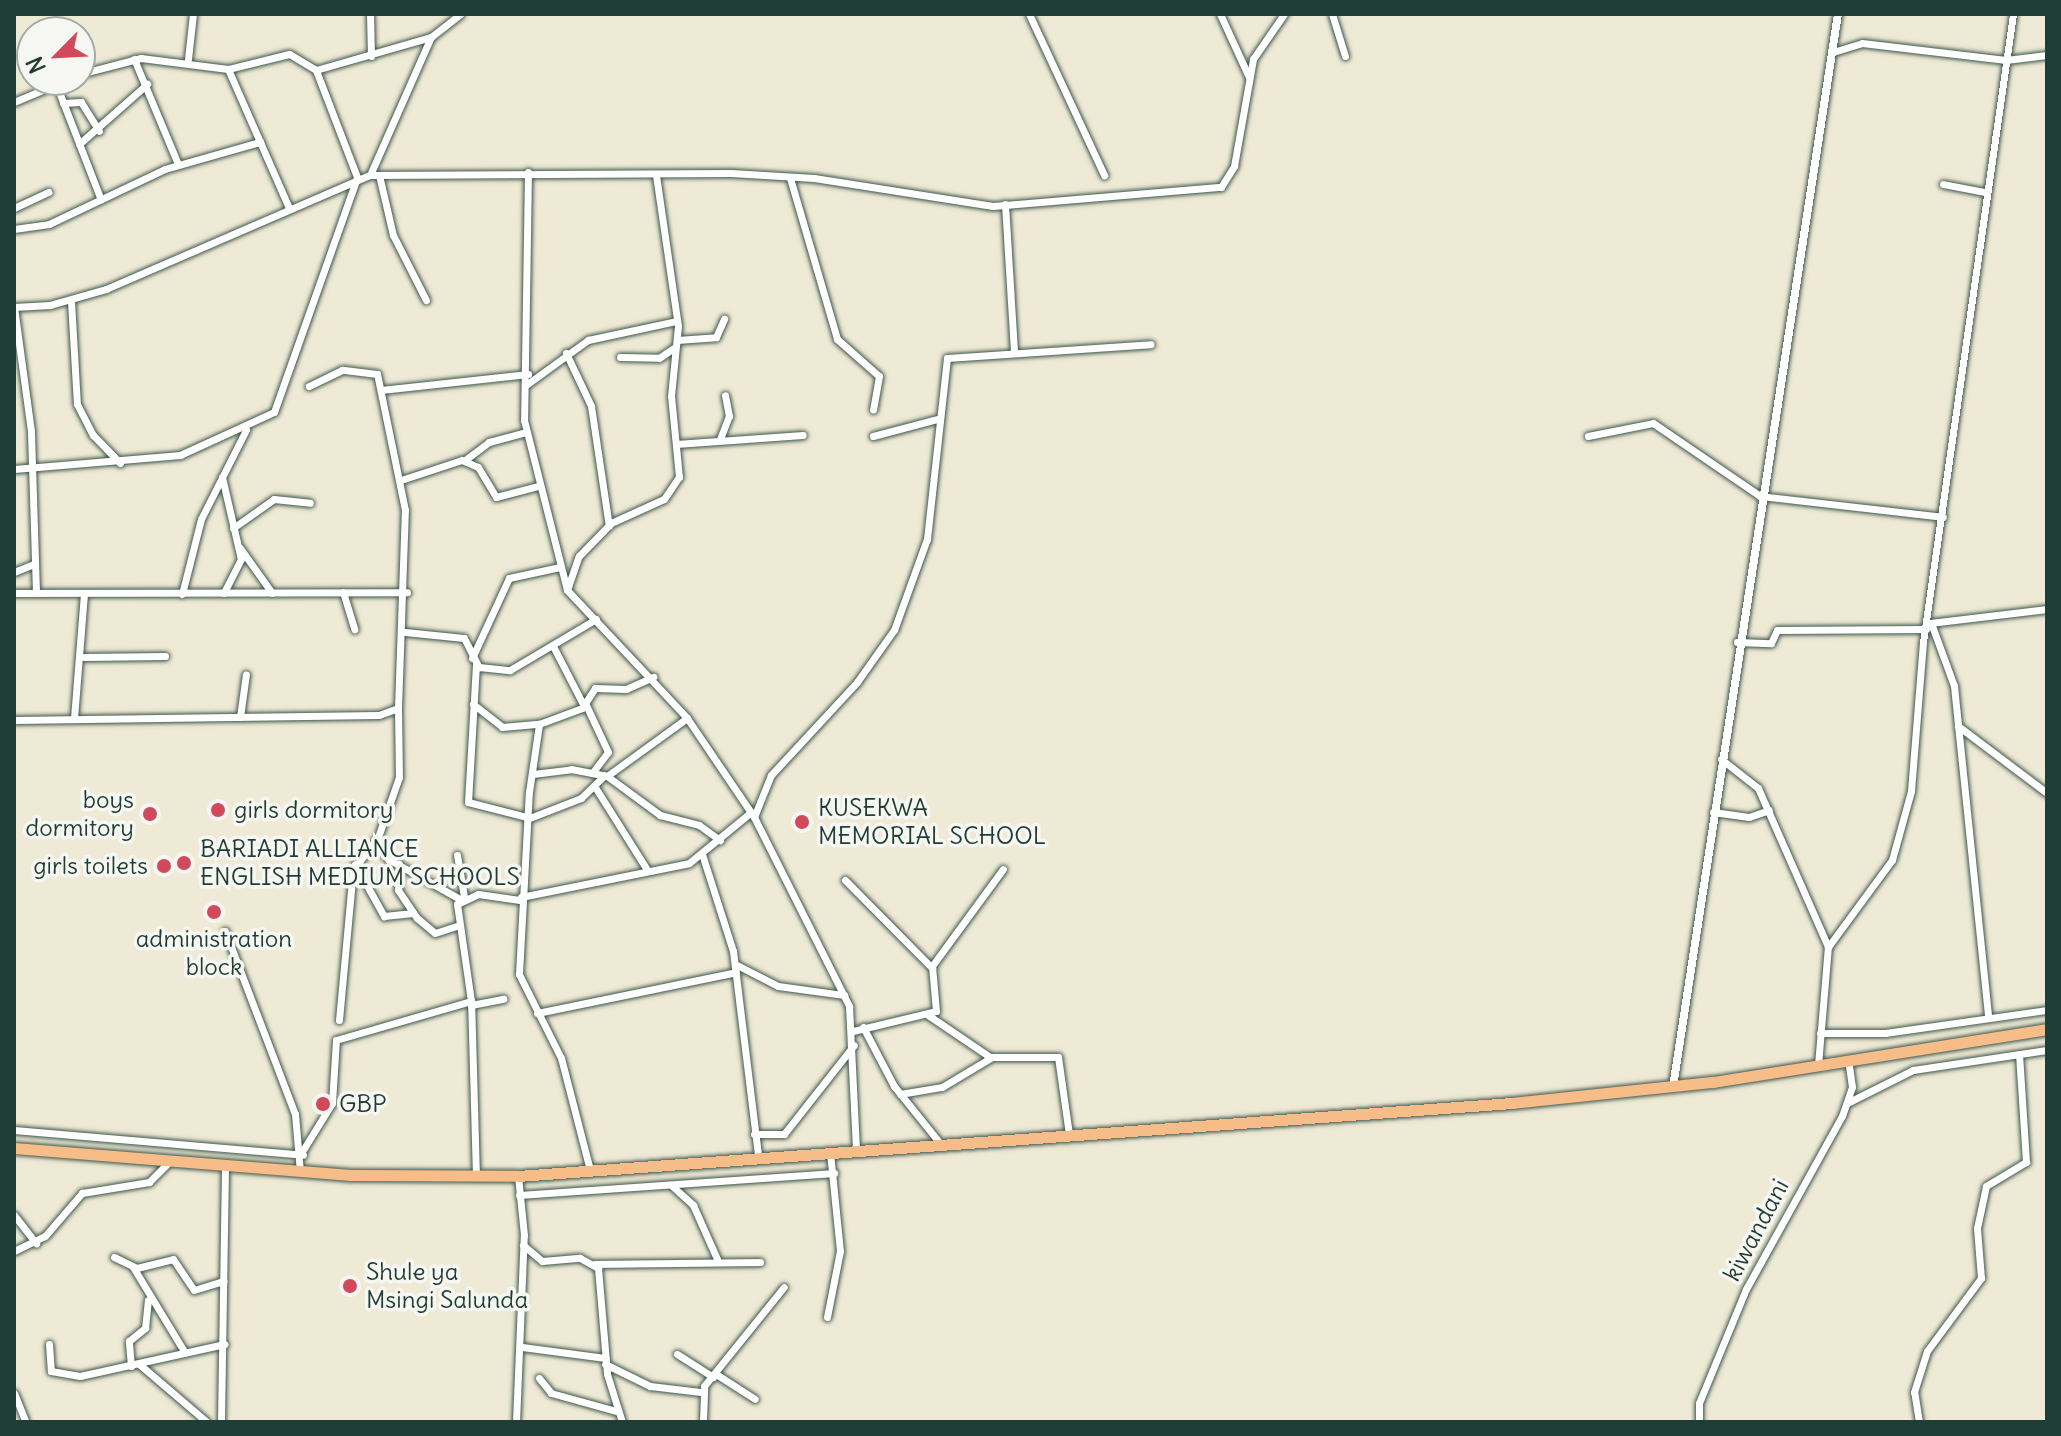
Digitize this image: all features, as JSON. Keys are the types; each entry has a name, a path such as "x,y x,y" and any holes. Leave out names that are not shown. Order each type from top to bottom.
{"highway":[{"path":"14,1148 300,1172 518,1176 1673,1087 2047,1029"}],"street":[{"path":"188,59 193,14"},
{"path":"370,14 371,56"},
{"path":"316,70 431,37 460,14"},
{"path":"1029,14 1104,175"},
{"path":"1220,14 1250,79"},
{"path":"36,592 31,468 14,307 71,301 357,177 374,175 528,172 790,178 947,203 1005,204 1221,187 1234,166 1253,59 1284,14"},
{"path":"1332,14 1345,56"},
{"path":"1673,1087 1737,642 1838,14"},
{"path":"1828,947 1892,860 1913,776 1928,625 1984,192 2013,14"},
{"path":"426,300 393,235 374,175 431,37"},
{"path":"1833,52 1862,43 2006,60 2047,55"},
{"path":"14,469 120,463 193,452 248,429 284,400 337,221 357,177 316,70 282,52 228,69 188,59 134,59 96,70"},
{"path":"134,59 178,164"},
{"path":"228,69 289,208"},
{"path":"79,144 99,131 147,84"},
{"path":"60,96 101,200"},
{"path":"63,103 81,102 99,131"},
{"path":"14,229 49,224 178,164 260,142"},
{"path":"528,172 526,432 567,590 653,677 687,718 753,814 844,995 853,1031 856,1148"},
{"path":"567,590 579,556 609,526 671,493 679,477 676,444 677,321 656,175"},
{"path":"790,178 837,339 879,376 873,409"},
{"path":"1943,184 1984,192"},
{"path":"14,208 49,192"},
{"path":"1005,204 1014,350"},
{"path":"71,301 77,404 120,463"},
{"path":"620,357 659,358 676,343 716,337 724,319"},
{"path":"526,386 566,353 599,336 677,321"},
{"path":"376,840 399,864 462,898 520,898 648,871 702,854 753,814 771,775 857,682 894,630 927,539 937,419 947,358 1014,350 1151,344"},
{"path":"566,353 591,406 609,526"},
{"path":"309,386 360,368 377,374 401,480 407,592 398,708 399,777 376,840 355,864 339,1020"},
{"path":"381,390 528,374"},
{"path":"720,439 729,411 725,395"},
{"path":"873,436 937,419"},
{"path":"1588,436 1653,423 1760,496 1943,517"},
{"path":"182,594 193,543 222,477 248,429"},
{"path":"401,480 465,460 489,442 526,432"},
{"path":"676,444 803,435"},
{"path":"465,460 478,467 496,497 538,486"},
{"path":"222,477 240,548 272,593"},
{"path":"233,528 274,499 310,503"},
{"path":"224,593 239,573 240,548"},
{"path":"14,572 34,564"},
{"path":"560,567 509,578 474,661 468,802 527,818 595,787 687,718"},
{"path":"343,592 354,629"},
{"path":"14,593 407,592"},
{"path":"74,718 84,657 84,593"},
{"path":"1737,642 1771,643 1777,630 1928,625 2047,609"},
{"path":"474,661 522,668 596,619"},
{"path":"1928,625 1954,686 1988,1016"},
{"path":"405,632 464,638 474,661"},
{"path":"554,648 608,752 592,773"},
{"path":"84,657 165,656"},
{"path":"240,717 246,674"},
{"path":"473,704 502,727 539,724 585,705 595,688 626,689 653,677"},
{"path":"14,720 379,715 398,708"},
{"path":"539,724 520,898 519,974 561,1058 590,1170"},
{"path":"1958,726 2047,793"},
{"path":"1721,759 1752,780 1769,810 1828,947 1818,1065"},
{"path":"533,774 592,773 606,776 660,815 705,827 720,840"},
{"path":"595,787 648,871"},
{"path":"1713,812 1749,817 1769,810"},
{"path":"702,854 736,968 758,1156"},
{"path":"457,855 462,898 459,925 471,1003 476,1177"},
{"path":"355,864 384,916 413,913"},
{"path":"399,864 396,882 413,913 435,933 459,925"},
{"path":"932,968 1003,869"},
{"path":"845,880 932,968 937,1006 928,1015 853,1031"},
{"path":"225,931 303,1153"},
{"path":"537,1013 736,968 778,986 844,995"},
{"path":"300,1172 303,1153 332,1103 336,1040 471,1003 503,999"},
{"path":"1820,1033 1885,1033 2047,1010"},
{"path":"928,1015 992,1057"},
{"path":"863,1027 900,1094 939,1142"},
{"path":"754,1134 784,1134 854,1045"},
{"path":"1847,1103 1913,1070 2047,1050"},
{"path":"1919,1422 1914,1392 1927,1351 1981,1278 1977,1228 1986,1186 2026,1162 2019,1054"},
{"path":"900,1094 942,1087 992,1057 1058,1057 1069,1134"},
{"name":"kiwandani","path":"1699,1422 1699,1403 1746,1289 1847,1103 1848,1060"},
{"path":"14,1130 303,1153"},
{"path":"827,1317 840,1251 830,1152"},
{"path":"14,1251 36,1243 82,1193 149,1182 170,1161"},
{"path":"221,1422 225,1166"},
{"path":"519,1195 834,1173"},
{"path":"516,1422 522,1347 523,1245 518,1176"},
{"path":"671,1185 693,1205 717,1259"},
{"path":"14,1215 36,1243"},
{"path":"523,1245 542,1261 595,1264 717,1259 760,1262"},
{"path":"114,1257 133,1267 148,1300 185,1353"},
{"path":"133,1267 173,1259 194,1290 224,1281"},
{"path":"595,1264 605,1361 616,1411 622,1422"},
{"path":"703,1422 701,1392 784,1287"},
{"path":"148,1300 145,1328 129,1341 135,1365 207,1422"},
{"path":"49,1344 55,1373 96,1375 224,1344"},
{"path":"522,1347 605,1361 650,1386 701,1392"},
{"path":"677,1354 755,1399"},
{"path":"539,1378 551,1393 616,1411"},
{"path":"14,1393 26,1422"}],"place":[{"name":"girls dormitory","path":"218,810"},
{"name":"boys dormitory","path":"150,814"},
{"name":"KUSEKWA MEMORIAL SCHOOL","path":"802,822"},
{"name":"BARIADI ALLIANCE ENGLISH MEDIUM SCHOOLS","path":"184,863"},
{"name":"girls toilets","path":"164,866"},
{"name":"administration block","path":"214,912"},
{"name":"GBP","path":"323,1104"},
{"name":"Shule ya Msingi Salunda","path":"350,1286"}]}
